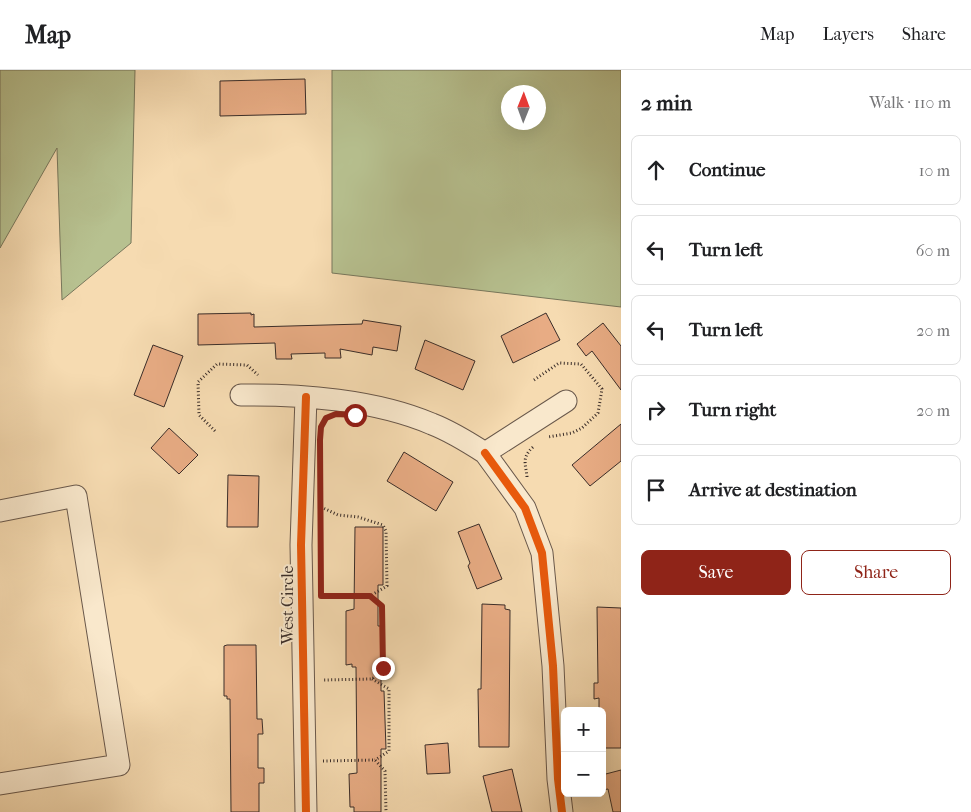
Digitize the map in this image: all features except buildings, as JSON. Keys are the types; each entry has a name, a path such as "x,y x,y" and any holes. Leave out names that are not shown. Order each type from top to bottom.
{"street":[{"path":"241,395 277,394 368,404 432,424 485,453 525,508 542,553 562,812"},
{"name":"West Circle","path":"306,397 301,545 306,812"},
{"path":"485,453 566,401"},
{"path":"0,511 76,496 119,765 0,784"}],"path":[{"path":"320,517 320,507 338,515 358,517 383,525 386,531 387,586 370,596 321,596 321,605"},
{"path":"370,596 382,606 383,668 372,679"},
{"path":"321,671 321,689"},
{"path":"321,680 372,679 389,688 389,751 374,760 322,761"},
{"path":"322,752 322,769"},
{"path":"374,760 385,770 386,812"}],"green space":[{"path":"0,70 135,70 131,243 62,300 57,148 0,248"},
{"path":"332,70 621,70 621,307 332,273"}],"cycle path":[{"path":"306,397 301,545 306,812"},
{"path":"485,453 525,508 542,553 553,666 558,779 562,812"}],"route":[{"path":"355,415 336,414 326,418 321,427 321,596 370,596 382,606 383,668"}]}
